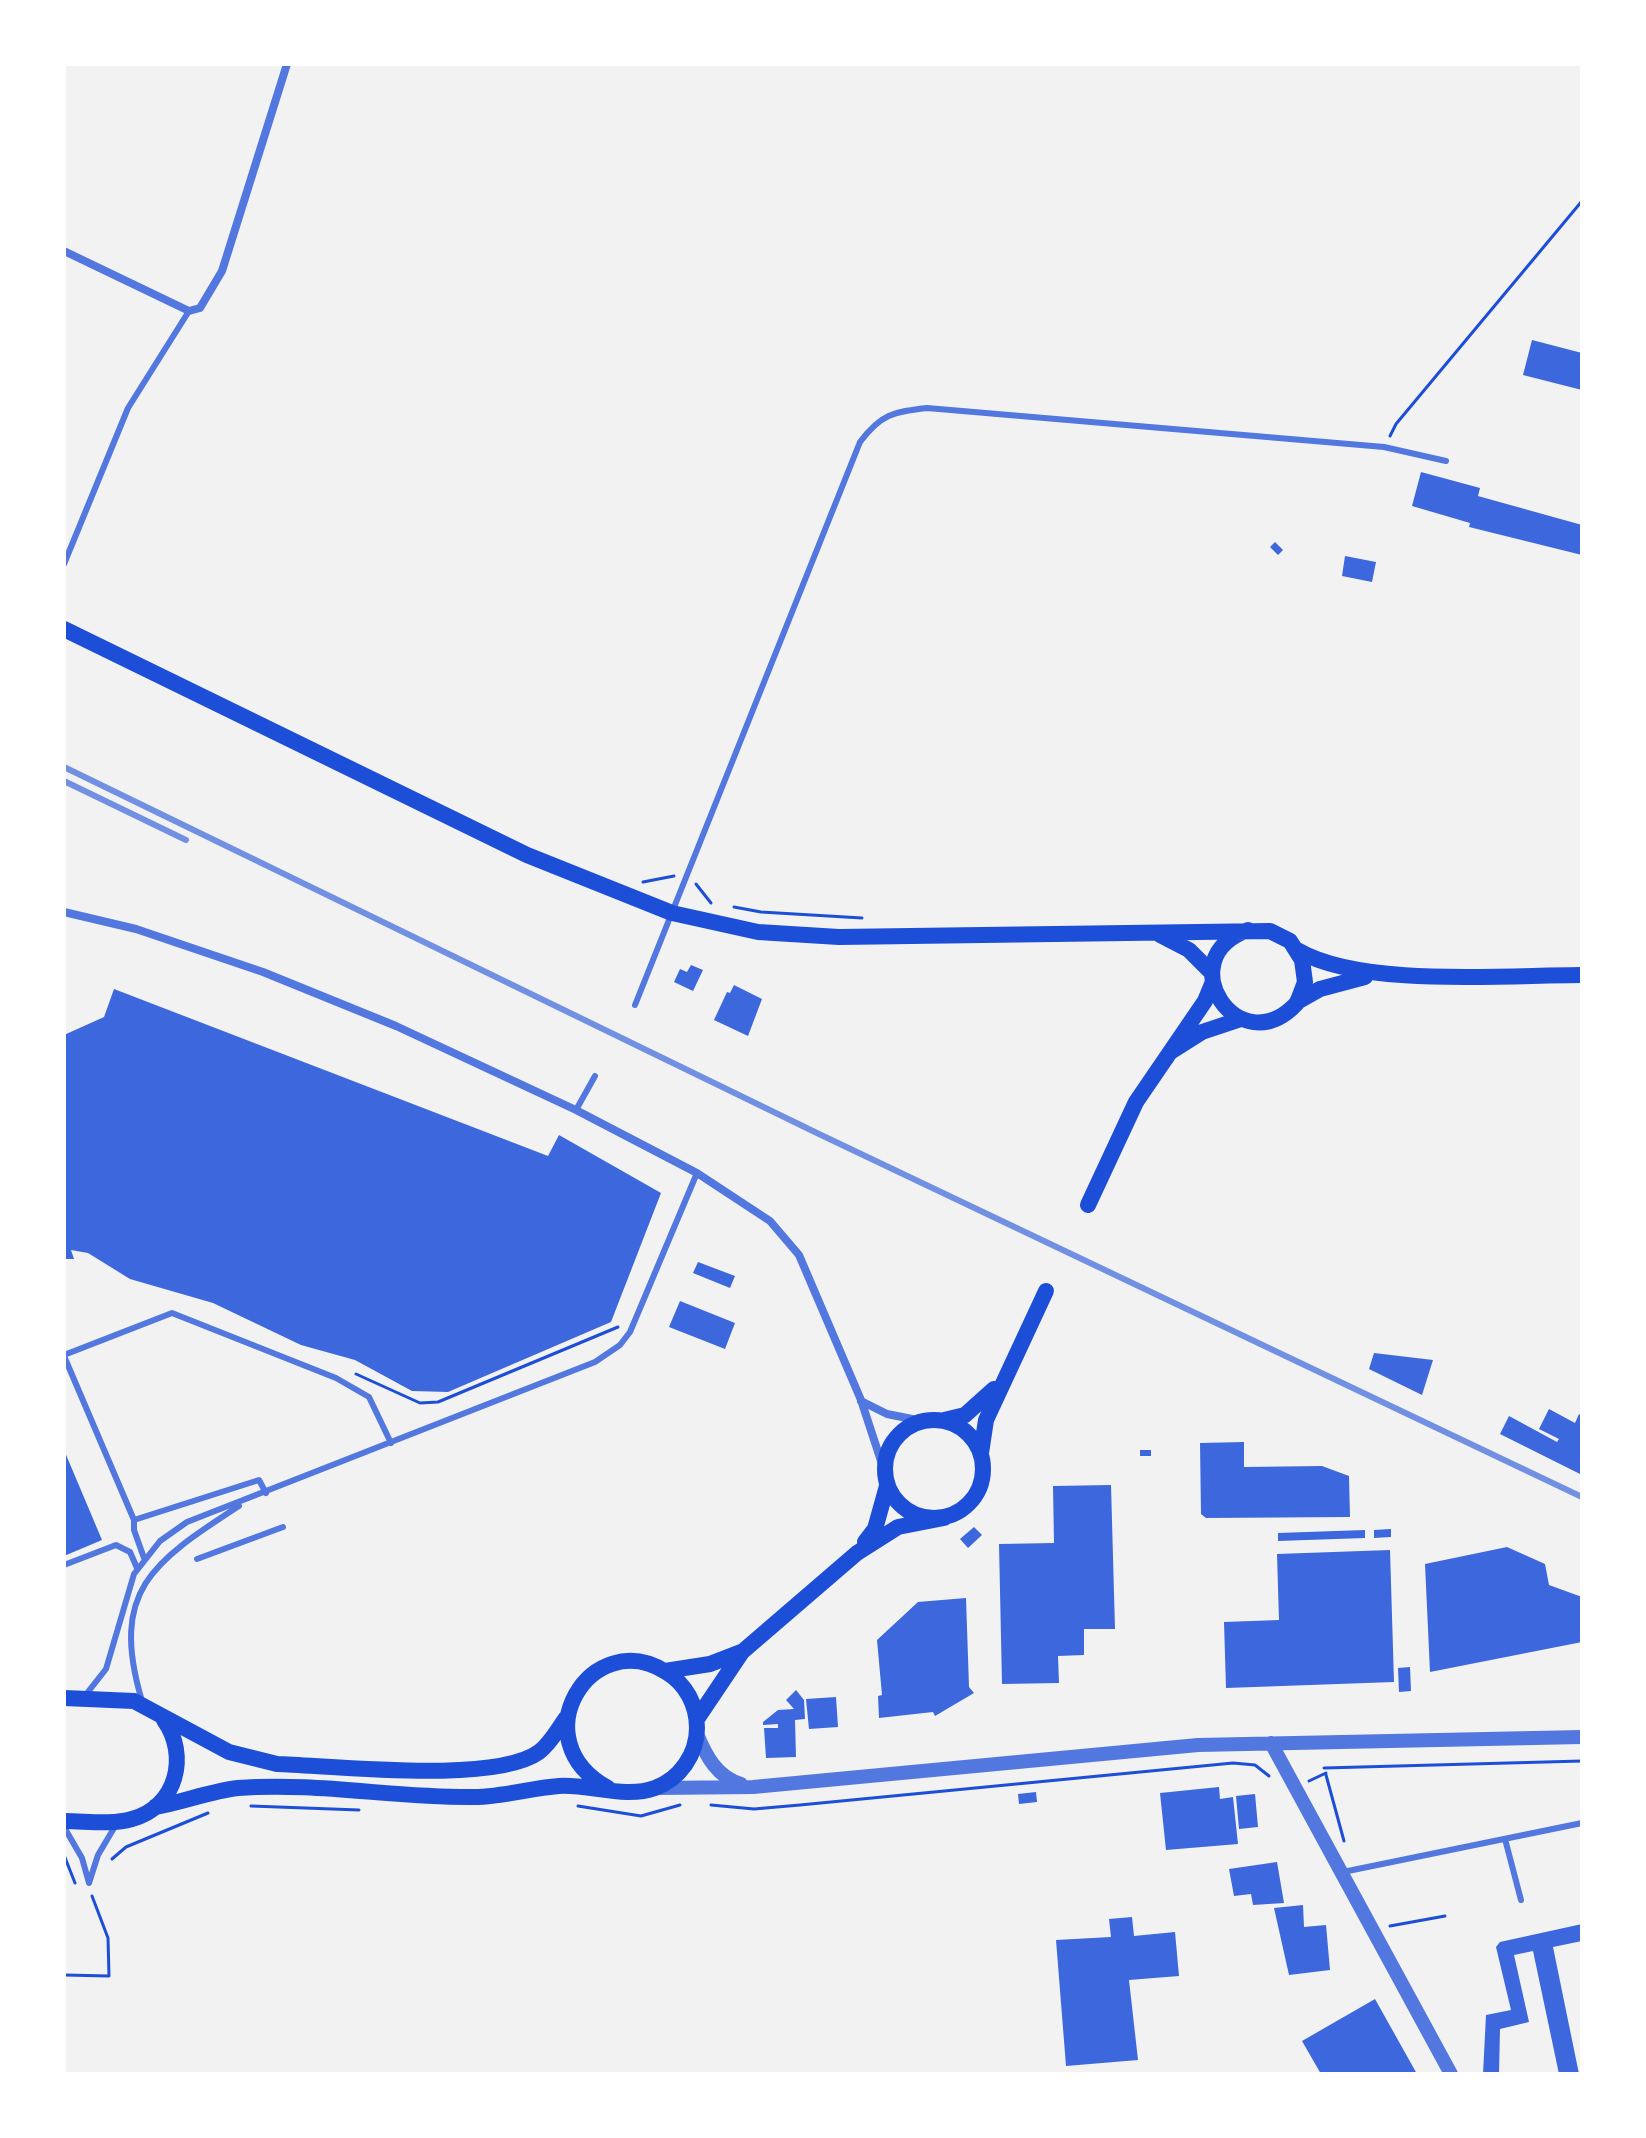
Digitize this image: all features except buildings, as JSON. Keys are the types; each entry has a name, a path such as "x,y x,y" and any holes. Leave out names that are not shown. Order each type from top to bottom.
{"main road":[{"path":"64,629 527,855 672,913 758,932 839,937 1159,934 1248,930 1281,935 1297,950 1318,962 1346,970 1386,974 1582,975"},
{"path":"1088,1205 1136,1102 1205,1001 1214,962 1227,941 1248,930"},
{"path":"1159,934 1189,950 1212,978 1222,1005 1241,1019"},
{"path":"1297,950 1305,971 1297,1003"},
{"path":"1171,1052 1202,1032 1241,1019 1271,1021 1320,989 1349,979 1386,974"},
{"path":"64,1821 117,1822 135,1819 155,1807 237,1788 476,1797 561,1786 632,1792 656,1788 668,1782 688,1761 697,1727 742,1652 857,1553 898,1527 944,1518 959,1512 972,1501 981,1486 984,1470 981,1453 986,1420 1046,1291"},
{"path":"857,1553 875,1529 894,1439 922,1421 957,1418 977,1407 1003,1379"},
{"path":"943,1420 966,1432 981,1453"},
{"path":"886,1478 894,1499 916,1516 944,1518"},
{"path":"64,1698 124,1698 142,1703 163,1718 229,1752 277,1764 490,1770 539,1752 566,1717 582,1684 604,1668 631,1661 665,1671 710,1664 742,1652"},
{"path":"665,1671 687,1691 697,1727"},
{"path":"566,1717 566,1734 579,1767 608,1788"},
{"path":"155,1807 170,1789 177,1766 175,1741 163,1718"}],"street":[{"path":"64,251 189,311 206,302 222,271 287,64"},
{"path":"64,912 136,929 303,987 576,1110 697,1173 770,1221 799,1255 861,1400 886,1478"},
{"path":"861,1400 887,1414 922,1421"},
{"path":"697,1727 709,1760 722,1774 732,1781 753,1787"},
{"path":"656,1788 753,1787 1198,1745 1582,1737"},
{"path":"1271,1743 1451,2074"}],"lane":[{"path":"64,564 128,408 189,311"},
{"path":"635,1005 860,442 876,421 896,411 927,408 1384,447 1446,461"},
{"path":"576,1110 595,1076"},
{"path":"83,1697 106,1669 126,1593 137,1568 160,1541 187,1522 595,1362 620,1345 630,1332 697,1173"},
{"path":"144,1558 134,1530 134,1520 64,1355 172,1313 336,1378 369,1397 391,1443"},
{"path":"134,1520 259,1480 266,1493"},
{"path":"142,1703 130,1662 130,1631 141,1591 156,1565 180,1544 248,1500"},
{"path":"197,1559 283,1527"},
{"path":"64,1565 116,1545 130,1552 137,1568"},
{"path":"89,1883 98,1855 117,1822"},
{"path":"1341,1873 1582,1823"},
{"path":"64,1827 82,1858 89,1883"},
{"path":"1505,1839 1521,1900"}],"path":[{"path":"1384,447 1396,424 1582,201"},
{"path":"641,882 669,875 697,885 709,902 761,912 871,918"},
{"path":"347,1370 420,1403 438,1402 619,1326"},
{"path":"1322,1758 1345,1845 1341,1873"},
{"path":"1324,1768 1582,1761"},
{"path":"1306,1782 1326,1775"},
{"path":"990,1781 991,1787"},
{"path":"64,1975 109,1976 108,1938 89,1883"},
{"path":"1382,1927 1445,1916"}],"railway":[{"path":"64,767 819,1134 1582,1497"},
{"path":"64,781 186,840"}]}
